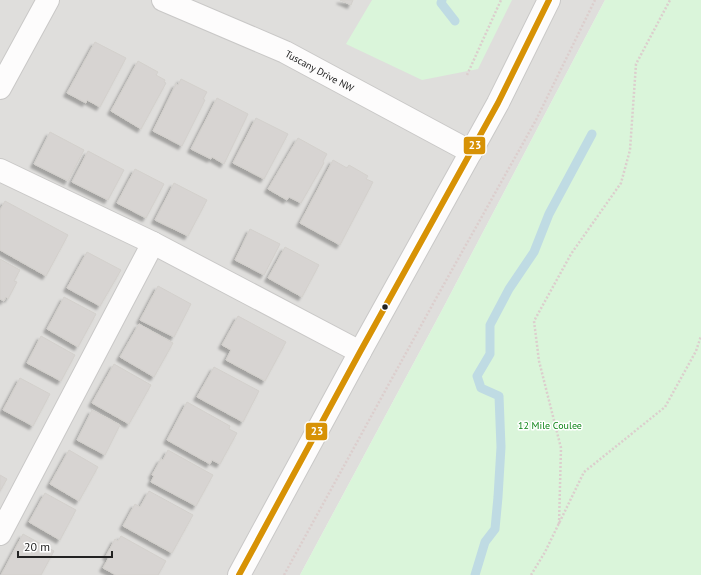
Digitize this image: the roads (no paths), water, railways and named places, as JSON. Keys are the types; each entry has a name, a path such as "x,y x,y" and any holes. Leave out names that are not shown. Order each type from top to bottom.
{"street":[{"path":"0,88 48,0"},
{"name":"Tuscany Drive NW","path":"163,0 285,52 471,152"},
{"path":"239,575 360,352 498,104 549,0"},
{"path":"0,170 153,243 360,352"},
{"path":"0,534 153,243"}],"waterway":[{"path":"442,0 441,3 455,21"},
{"path":"475,575 485,542 495,529 498,497 501,447 499,396 481,388 477,376 490,354 490,325 509,289 534,252 549,214 592,134"}],"park label":[{"name":"12 Mile Coulee","path":"550,425"}]}
